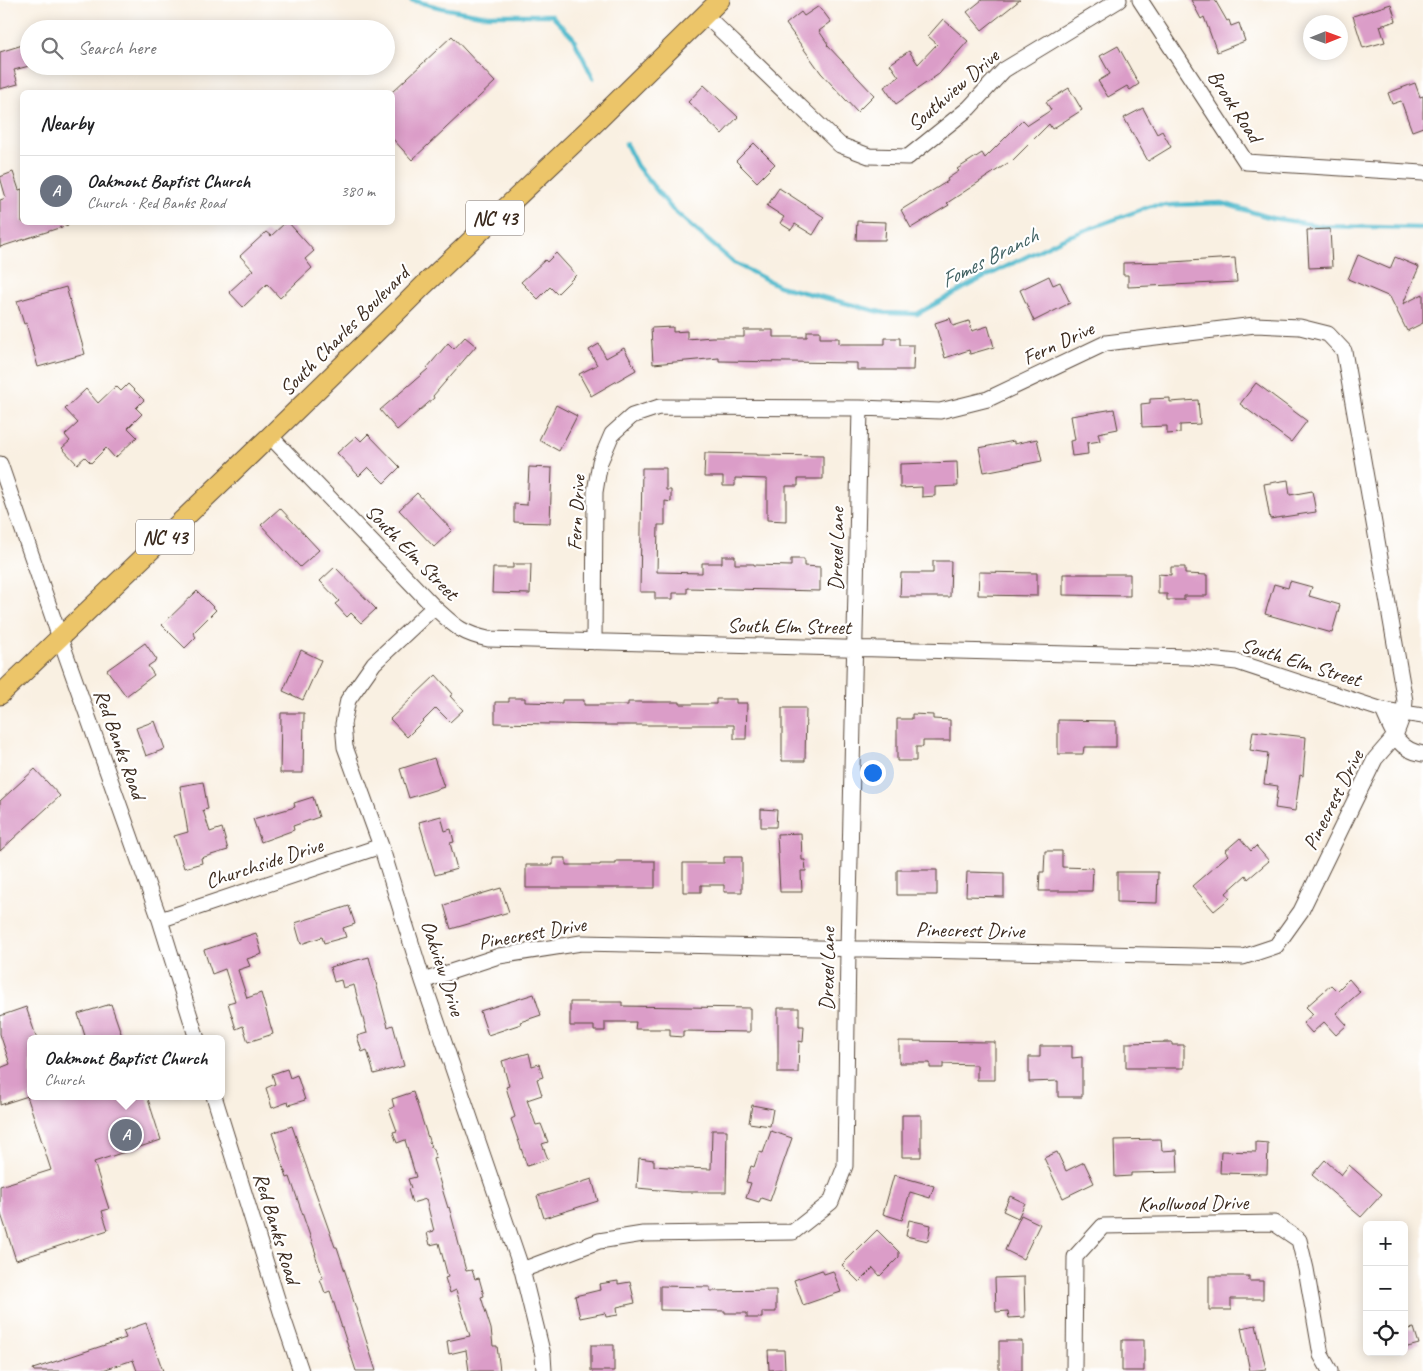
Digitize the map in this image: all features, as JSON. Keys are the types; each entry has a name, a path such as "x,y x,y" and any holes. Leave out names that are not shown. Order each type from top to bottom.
{"main road":[{"name":"South Charles Boulevard","path":"0,695 424,285 592,126 720,0"}],"street":[{"name":"Southview Drive","path":"705,14 840,145 868,156 908,157 969,108 1004,70 1119,0"},
{"name":"Brook Road","path":"1140,0 1246,162 1423,173"},
{"name":"Fern Drive","path":"594,642 595,492 600,462 612,434 632,416 659,408 860,408 940,411 988,399 1106,343 1255,325 1300,327 1328,334 1344,351 1405,701 1404,712 1395,736"},
{"name":"Drexel Lane","path":"522,1270 599,1241 643,1234 794,1232 831,1202 845,1166 860,408"},
{"name":"South Elm Street","path":"270,436 434,607 457,628 472,636 488,639 1190,657 1238,662 1383,710 1423,716"},
{"name":"Red Banks Road","path":"0,464 160,920 196,1035"},
{"name":"Oakview Drive","path":"434,607 374,663 348,700 343,724 346,747 381,846 522,1270 544,1355 544,1371"},
{"name":"South Elm Street","path":"1383,710 1395,736 1403,746 1423,754"},
{"name":"Pinecrest Drive","path":"424,980 499,956 581,943 1243,957 1276,946 1301,911 1375,758 1395,736"},
{"name":"Churchside Drive","path":"160,920 381,846"},
{"name":"Red Banks Road","path":"215,1100 301,1371"},
{"name":"Knollwood Drive","path":"1074,1371 1075,1257 1103,1226 1274,1223 1299,1240 1306,1268 1321,1356 1330,1371"}],"building":[{"path":"982,0 1020,0 982,30 967,12"},
{"path":"1191,0 1215,0 1231,26 1239,23 1245,41 1217,52 1204,17 1201,19"},
{"path":"1391,4 1396,21 1380,26 1385,42 1363,48 1353,16"},
{"path":"819,6 831,22 819,31 827,45 874,95 857,112 821,73 786,24 801,12 804,16"},
{"path":"943,19 968,41 939,74 896,104 884,87 899,77 890,64 909,51 918,64 937,44 928,36"},
{"path":"452,36 495,82 412,160 395,141 394,90"},
{"path":"20,46 20,68 14,70 18,84 0,89 0,52"},
{"path":"1118,46 1139,84 1130,90 1127,86 1108,97 1098,81 1110,74 1100,56"},
{"path":"1415,83 1420,97 1423,96 1423,127 1412,131 1401,101 1392,104 1388,93"},
{"path":"704,85 738,117 722,134 688,102"},
{"path":"1069,88 1082,110 1052,129 1049,124 1009,164 947,203 949,205 911,228 901,210 948,181 947,179 959,171 957,169 982,153 985,158 1023,120 1028,125 1051,110 1046,102"},
{"path":"1143,108 1157,134 1162,131 1171,147 1148,161 1124,118"},
{"path":"754,143 775,164 757,182 736,161"},
{"path":"13,172 20,190 20,225 68,225 0,247 0,200 6,198 0,177"},
{"path":"779,188 824,217 813,235 795,224 791,230 780,223 784,217 767,206"},
{"path":"857,221 886,222 885,240 856,240"},
{"path":"283,225 291,225 314,251 305,259 312,268 280,298 267,284 243,307 229,292 253,270 240,256 266,232 271,236"},
{"path":"1330,229 1332,267 1309,268 1307,230"},
{"path":"556,253 576,275 557,294 550,287 538,299 521,282 545,260 547,262"},
{"path":"1358,255 1390,269 1395,257 1419,267 1403,304 1423,294 1423,323 1407,331 1390,297 1348,279"},
{"path":"1235,258 1237,282 1128,287 1128,275 1123,275 1123,263"},
{"path":"1049,276 1053,285 1060,282 1070,303 1034,321 1020,290"},
{"path":"66,287 85,354 38,367 26,323 24,324 17,301"},
{"path":"950,318 953,326 969,321 972,331 988,326 994,347 970,354 969,350 945,358 935,323"},
{"path":"673,327 673,332 687,331 687,339 744,337 744,330 773,330 773,337 807,337 807,331 820,331 820,338 839,338 839,344 885,344 885,338 900,338 900,345 914,345 913,370 857,370 857,363 719,361 719,358 653,364 651,328"},
{"path":"465,337 476,346 433,396 434,398 397,430 380,410 428,369 448,343 454,349"},
{"path":"599,344 606,358 624,348 636,370 591,396 579,374 597,365 589,350"},
{"path":"1256,383 1307,421 1291,442 1240,404"},
{"path":"128,384 144,400 136,408 142,414 128,428 137,437 115,458 106,448 91,463 85,457 77,464 62,448 70,441 65,435 78,423 65,409 86,389 98,403 116,386 121,391"},
{"path":"1170,398 1170,402 1198,400 1200,424 1180,425 1180,433 1167,434 1167,426 1142,427 1141,404 1150,403 1150,399"},
{"path":"556,405 577,416 559,451 539,440"},
{"path":"1114,409 1118,429 1098,433 1100,441 1087,443 1088,454 1072,456 1070,441 1075,440 1071,416"},
{"path":"368,434 400,467 384,483 368,467 359,476 337,453 356,436 361,441"},
{"path":"1037,439 1042,461 984,472 979,448 1014,441 1014,444"},
{"path":"705,453 823,456 823,479 798,479 798,486 786,486 786,521 767,520 767,479 735,478 735,486 723,486 723,477 704,477"},
{"path":"957,462 958,486 935,487 935,496 922,497 922,487 900,488 900,464"},
{"path":"529,467 552,468 550,523 514,522 514,504 527,505"},
{"path":"642,468 666,468 666,490 671,490 671,502 665,501 665,525 658,525 657,572 702,573 702,563 722,563 722,556 735,556 735,564 754,565 791,566 791,559 804,559 804,566 820,567 820,591 687,588 687,593 673,593 673,599 655,599 655,592 640,592"},
{"path":"1288,480 1290,495 1312,491 1316,512 1270,519 1264,484"},
{"path":"417,493 452,530 434,547 399,510"},
{"path":"280,508 319,550 300,567 261,525"},
{"path":"933,561 951,561 950,597 900,597 901,573 933,573"},
{"path":"513,564 531,564 530,594 492,593 493,568 513,568"},
{"path":"335,567 376,609 361,623 351,613 347,617 335,604 339,601 320,581"},
{"path":"1171,567 1185,567 1185,574 1207,575 1207,596 1184,596 1184,600 1167,600 1167,594 1158,594 1158,574 1171,575"},
{"path":"979,572 1037,573 1037,596 978,595"},
{"path":"1063,574 1130,574 1130,596 1063,595"},
{"path":"1290,581 1312,587 1309,596 1340,605 1332,633 1265,614 1274,584 1288,588"},
{"path":"197,591 216,610 193,633 196,637 185,648 162,625"},
{"path":"145,643 157,660 148,666 154,675 126,696 107,670"},
{"path":"301,650 321,660 303,700 283,691"},
{"path":"436,675 453,694 450,696 463,710 450,722 436,708 407,737 390,719"},
{"path":"509,698 525,698 525,702 562,703 562,700 584,700 584,705 628,705 628,702 716,704 716,699 736,699 736,703 747,703 746,739 734,739 734,725 495,723 495,702 509,702"},
{"path":"782,708 806,708 805,761 782,761"},
{"path":"281,713 304,713 303,773 280,773"},
{"path":"912,714 933,715 933,719 950,720 950,741 923,741 923,747 916,747 916,761 897,761 897,719 912,719"},
{"path":"1058,720 1116,721 1116,747 1084,747 1083,754 1058,754"},
{"path":"155,721 165,749 146,756 136,728"},
{"path":"1253,731 1306,737 1303,776 1300,775 1295,811 1275,808 1278,786 1264,784 1268,753 1250,750"},
{"path":"434,758 444,787 409,798 400,769"},
{"path":"35,769 60,796 0,851 0,801"},
{"path":"203,782 208,809 203,810 210,832 222,828 228,850 201,858 202,863 184,868 174,836 188,832 180,786"},
{"path":"313,797 319,817 293,826 294,830 261,842 253,819 295,807 294,803"},
{"path":"761,809 777,810 776,827 761,827"},
{"path":"441,816 445,831 451,829 454,842 450,843 457,869 435,875 419,822"},
{"path":"801,833 802,860 805,860 806,871 801,871 802,892 780,892 777,834"},
{"path":"1240,838 1251,851 1256,846 1269,861 1248,879 1246,875 1226,893 1230,898 1214,911 1192,886 1228,855 1225,851"},
{"path":"1045,851 1062,851 1062,867 1093,868 1092,891 1039,891 1040,872 1044,872"},
{"path":"724,857 742,857 742,892 724,892 724,885 701,885 701,892 683,892 683,863 724,863"},
{"path":"553,858 566,858 566,865 616,864 616,861 655,861 655,888 526,888 526,865 553,865"},
{"path":"897,870 937,870 937,895 897,895"},
{"path":"967,872 1004,873 1004,897 966,896"},
{"path":"1117,872 1158,872 1157,903 1117,902"},
{"path":"501,888 509,912 451,929 444,905"},
{"path":"349,906 355,924 343,928 346,937 324,943 322,937 301,944 295,923"},
{"path":"256,933 262,954 247,959 250,966 238,970 247,998 261,993 273,1034 248,1042 243,1026 236,1029 228,1003 235,1001 225,969 212,974 204,950"},
{"path":"369,957 388,1027 393,1025 404,1066 374,1074 367,1050 362,1052 357,1036 367,1033 354,985 343,988 341,980 334,982 330,967"},
{"path":"1349,979 1360,992 1336,1013 1347,1025 1336,1035 1324,1022 1312,1033 1303,1023 1313,1014 1306,1007 1331,985 1337,991"},
{"path":"534,994 541,1015 488,1035 480,1011"},
{"path":"570,1002 622,1002 622,1006 750,1008 750,1032 683,1031 683,1037 670,1036 670,1029 635,1029 636,1022 605,1022 605,1031 594,1031 594,1026 570,1026"},
{"path":"111,1004 122,1035 85,1035 78,1014"},
{"path":"26,1007 36,1035 27,1035 27,1096 0,1105 0,1068 10,1064 0,1034 0,1016"},
{"path":"778,1008 799,1008 799,1026 804,1026 803,1042 799,1041 798,1073 778,1073"},
{"path":"899,1041 995,1042 995,1080 977,1080 977,1065 943,1064 943,1068 930,1068 930,1063 899,1063"},
{"path":"1172,1042 1172,1045 1184,1045 1184,1068 1126,1068 1126,1043"},
{"path":"1040,1046 1072,1046 1072,1058 1082,1057 1082,1097 1058,1097 1058,1081 1029,1082 1029,1057 1040,1057"},
{"path":"529,1053 532,1066 539,1064 543,1077 537,1079 542,1095 527,1100 536,1125 541,1124 548,1142 542,1144 548,1159 527,1166 511,1119 515,1117 506,1087 509,1086 502,1061"},
{"path":"287,1069 290,1078 297,1075 305,1100 289,1105 288,1102 272,1108 266,1088 275,1084 272,1074"},
{"path":"413,1092 436,1158 433,1159 449,1207 466,1271 472,1270 475,1279 479,1278 484,1296 481,1297 491,1329 493,1346 497,1346 500,1371 469,1371 466,1350 449,1354 447,1341 470,1336 456,1290 450,1293 445,1278 448,1277 439,1243 430,1245 427,1233 434,1231 426,1199 412,1203 408,1189 411,1188 408,1179 416,1177 405,1140 397,1143 393,1132 397,1131 389,1109 394,1107 392,1099"},
{"path":"28,1100 148,1100 161,1140 94,1162 109,1209 102,1211 108,1230 16,1260 0,1211 0,1186 51,1170"},
{"path":"752,1105 773,1109 770,1126 749,1123"},
{"path":"902,1115 921,1115 921,1157 902,1157"},
{"path":"292,1126 335,1247 337,1247 376,1371 356,1371 330,1291 325,1293 320,1279 323,1278 316,1254 290,1177 287,1178 272,1133"},
{"path":"712,1130 727,1130 726,1192 681,1192 637,1188 639,1158 654,1160 654,1166 711,1169"},
{"path":"771,1131 792,1138 770,1201 761,1198 759,1202 746,1198 751,1183 746,1182 751,1166 754,1167 759,1152 763,1153"},
{"path":"1161,1139 1162,1151 1177,1150 1178,1172 1131,1173 1131,1176 1115,1177 1114,1140"},
{"path":"1256,1142 1268,1143 1267,1174 1220,1173 1221,1151 1256,1152"},
{"path":"1057,1152 1066,1171 1084,1162 1094,1183 1063,1198 1044,1158"},
{"path":"1325,1160 1341,1175 1349,1165 1382,1194 1361,1217 1312,1175"},
{"path":"894,1175 934,1186 930,1198 910,1192 902,1220 883,1214"},
{"path":"592,1179 598,1201 544,1218 537,1196"},
{"path":"1010,1196 1025,1203 1018,1218 1003,1211"},
{"path":"1021,1215 1040,1224 1023,1259 1005,1250"},
{"path":"909,1220 931,1225 928,1241 906,1236"},
{"path":"877,1230 899,1252 899,1257 880,1276 873,1268 859,1282 842,1265"},
{"path":"822,1270 824,1274 833,1271 841,1292 803,1305 794,1280"},
{"path":"1209,1276 1249,1276 1249,1281 1263,1281 1263,1299 1231,1299 1231,1310 1209,1310"},
{"path":"1024,1277 1025,1317 1009,1318 1008,1311 996,1312 995,1278"},
{"path":"618,1281 618,1284 630,1282 635,1303 617,1307 618,1315 606,1317 605,1313 580,1318 575,1296 600,1290 599,1284"},
{"path":"660,1286 710,1287 710,1291 776,1290 776,1312 762,1312 762,1318 747,1318 747,1313 660,1310"},
{"path":"146,1323 163,1371 137,1371 133,1360 100,1371 34,1371 33,1369 126,1338 123,1331"},
{"path":"1256,1325 1266,1369 1250,1371 1241,1328"},
{"path":"1414,1328 1419,1344 1408,1347 1408,1329"},
{"path":"1122,1340 1144,1340 1144,1371 1122,1371"},
{"path":"999,1341 1022,1341 1022,1371 999,1371"},
{"path":"591,1345 614,1345 614,1371 591,1371"},
{"path":"768,1350 784,1350 785,1369 769,1370"}],"waterway":[{"name":"Fomes Branch","path":"411,0 481,15 551,15 572,36 593,78"},
{"name":"Fomes Branch","path":"626,144 637,166 672,209 734,263 779,286 884,313 917,314 971,284 1064,238 1151,206 1222,203 1272,218 1322,226 1423,228"}],"place":[{"name":"Oakmont Baptist Church","path":"126,1135"}]}
